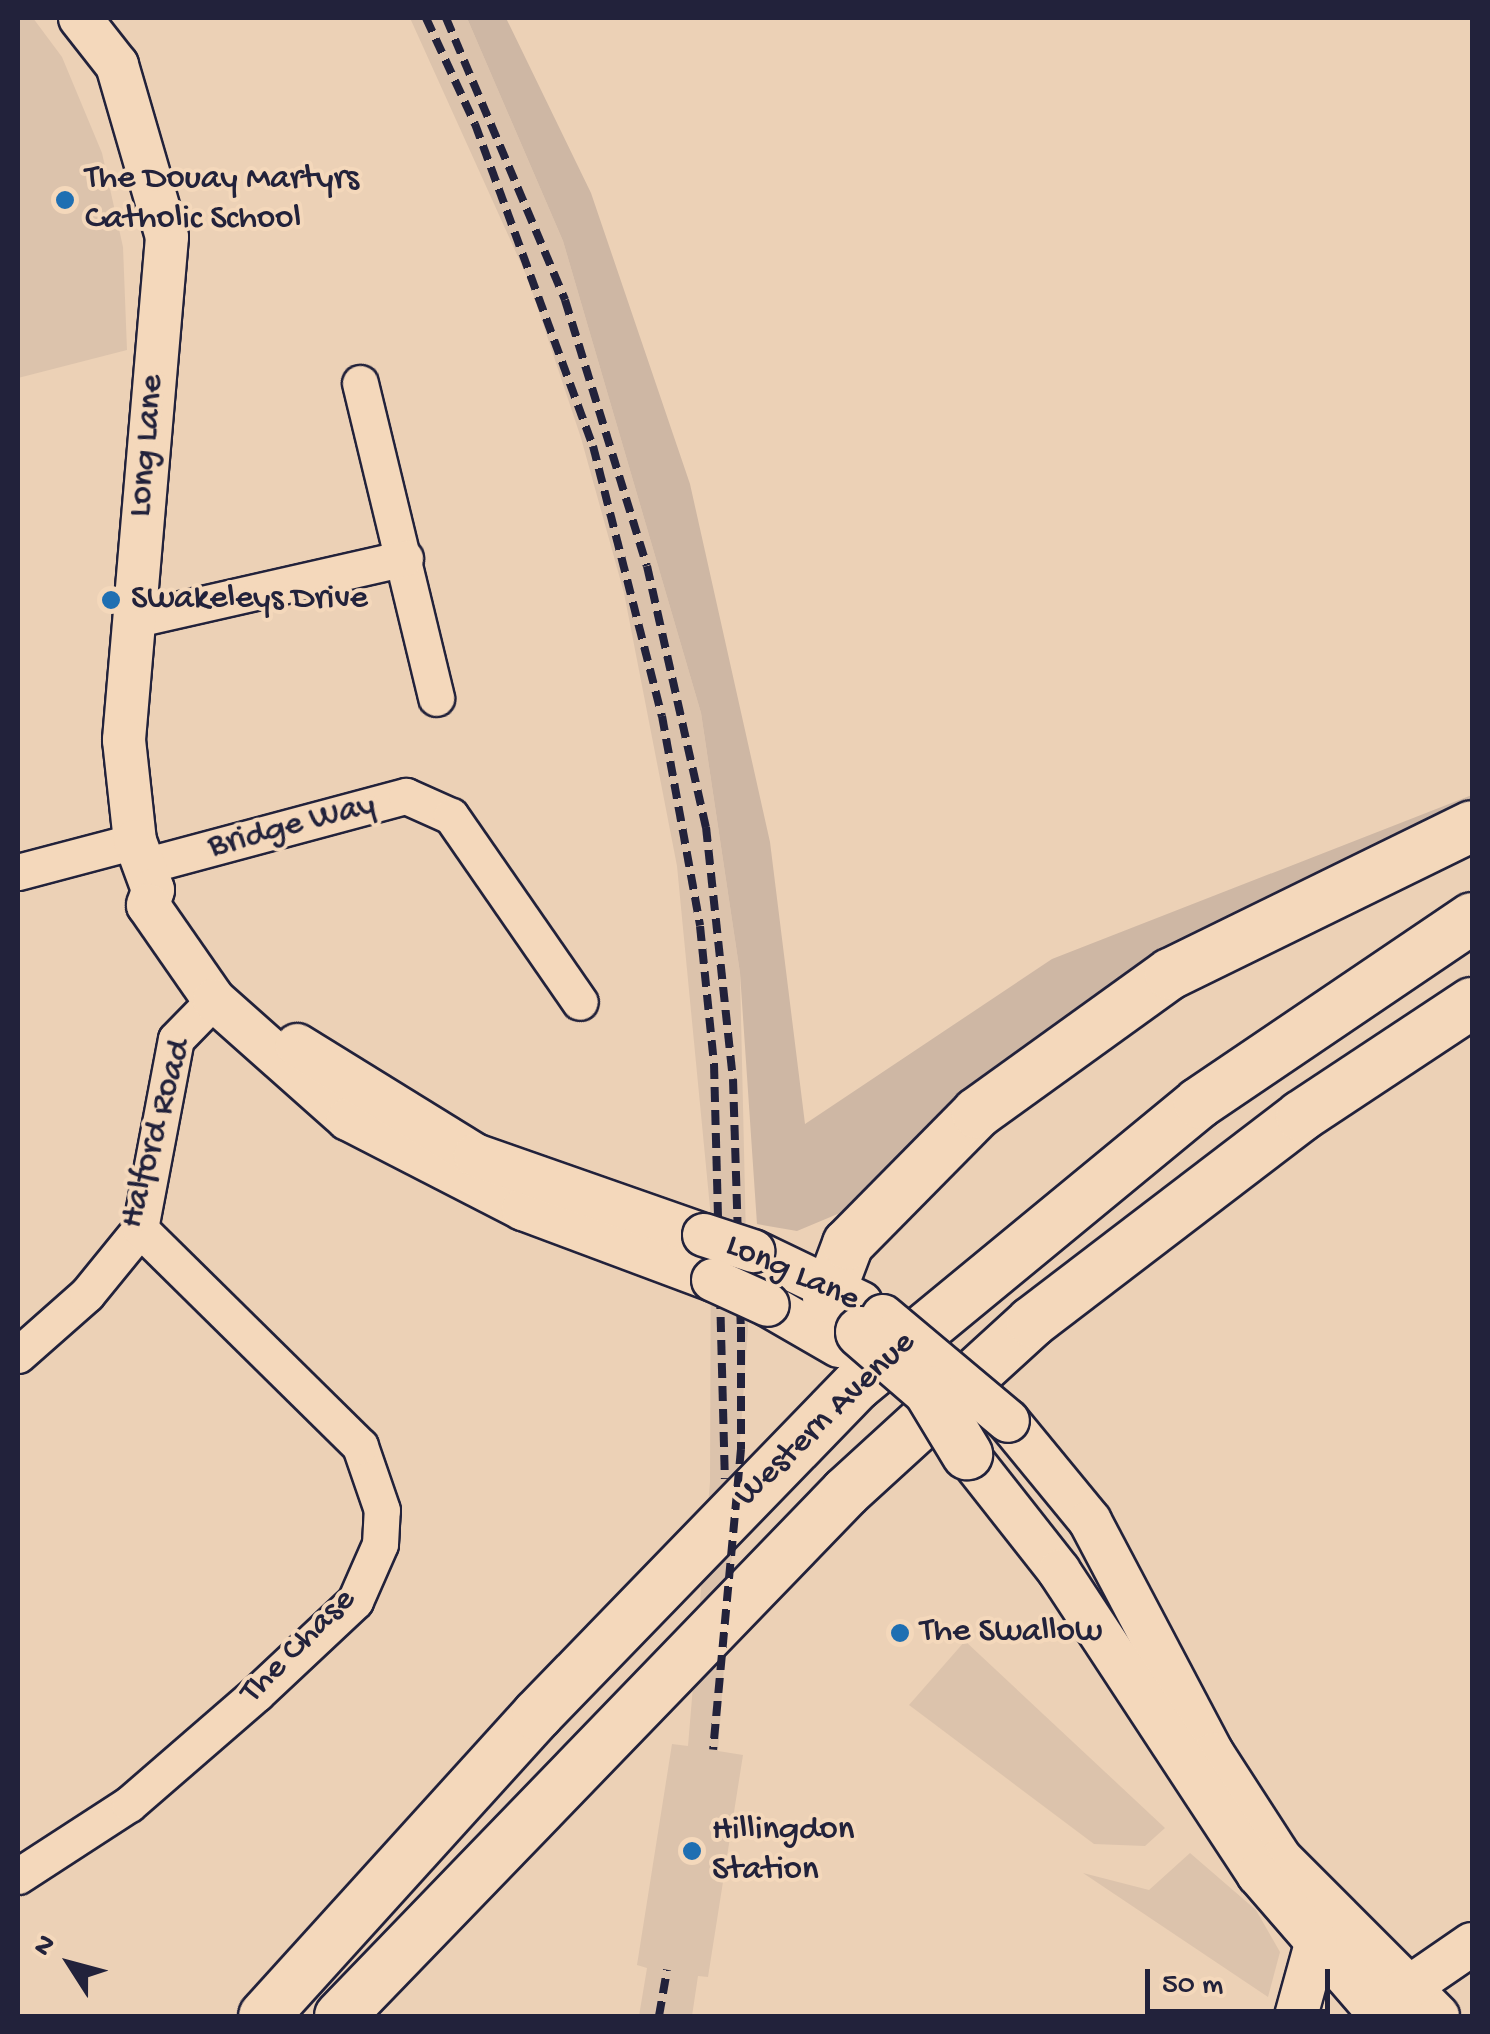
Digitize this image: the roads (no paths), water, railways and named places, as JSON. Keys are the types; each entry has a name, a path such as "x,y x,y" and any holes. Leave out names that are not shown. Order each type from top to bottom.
{"highway":[{"path":"967,1454 929,1391 833,1308 829,1283 848,1244 977,1113 1098,1020 1276,918 1472,826"},
{"name":"Western Avenue","path":"264,2016 616,1630 856,1385 1198,1103 1472,918"},
{"name":"Western Avenue","path":"340,2016 832,1506 1032,1322 1300,1116 1472,1003"}],"main road":[{"name":"Long Lane","path":"80,18 117,65 167,236 124,740 148,904 214,1000 286,1072 408,1154 703,1255 767,1256 829,1283"},
{"name":"Long Lane","path":"144,866 170,893 262,1012 362,1091 519,1174 703,1255 768,1306 861,1331 1008,1420 1090,1521 1213,1754 1282,1860 1401,2011"},
{"path":"967,1454 1011,1503 1258,1874 1316,1944 1401,2011 1472,1998"},
{"path":"1296,2016 1316,1944"},
{"path":"1401,2011 1472,1944"}],"street":[{"path":"360,383 436,698"},
{"path":"132,620 405,558"},
{"name":"Bridge Way","path":"144,866 406,796 451,816 580,1002"},
{"path":"18,872 144,866"},
{"name":"Halford Road","path":"18,1355 88,1294 140,1229 170,1056 214,1000"},
{"name":"The Chase","path":"18,1876 129,1804 256,1694 355,1601 380,1544 382,1510 360,1446 140,1229"}],"railway":[{"path":"426,18 475,124 593,446 662,716 700,926 714,1064 725,1479"},
{"path":"446,18 565,300 647,566 706,827 733,1079 741,1327 741,1449 713,1750"},
{"path":"659,2016 667,1970"}],"place":[{"name":"The Douay Martyrs Catholic School","path":"65,200"},
{"name":"Swakeleys Drive","path":"111,600"},
{"name":"The Swallow","path":"900,1633"},
{"name":"Hillingdon Station","path":"692,1851"}]}
